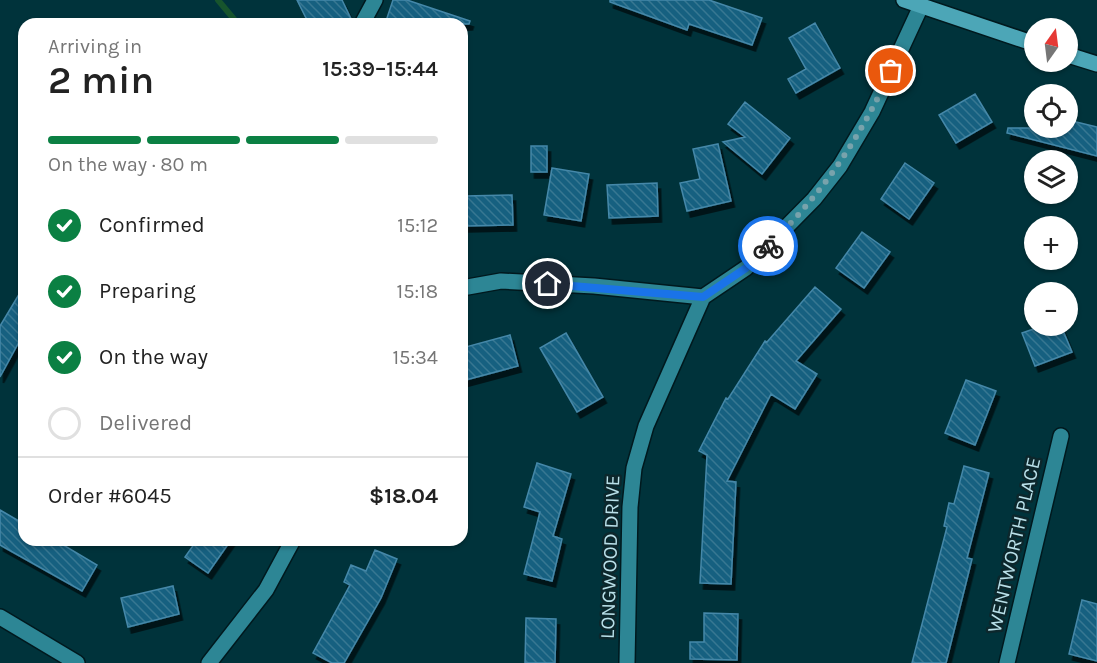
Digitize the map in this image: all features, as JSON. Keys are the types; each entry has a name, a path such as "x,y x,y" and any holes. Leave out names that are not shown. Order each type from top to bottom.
{"main road":[{"path":"904,0 1024,40"},
{"path":"1078,58 1097,64"}],"street":[{"path":"366,18 375,0"},
{"path":"468,287 501,281 594,286 703,297 746,268 814,199 840,166 872,112 921,6"},
{"name":"LONGWOOD DRIVE","path":"627,663 630,507 634,468 646,426 703,297"},
{"name":"WENTWORTH PLACE","path":"1007,663 1061,436"},
{"path":"209,663 266,590 290,546"},
{"path":"0,617 76,663"}],"building":[{"path":"297,0 342,0 351,18 306,18"},
{"path":"393,0 407,0 461,18 387,18"},
{"path":"610,0 709,0 762,18 752,45 689,24 687,30 610,2"},
{"path":"815,23 840,68 796,93 788,79 806,69 789,38"},
{"path":"975,94 992,122 956,143 939,115"},
{"path":"745,102 790,138 762,174 723,142 745,137 728,124"},
{"path":"1078,122 1097,127 1097,156 1027,138 1078,138"},
{"path":"1008,128 1024,128 1024,137 1007,133"},
{"path":"718,144 731,201 687,211 680,183 700,179 693,149"},
{"path":"531,146 547,146 547,172 531,172"},
{"path":"905,163 934,183 909,219 881,199"},
{"path":"552,168 589,174 581,221 544,215"},
{"path":"657,183 658,216 609,218 607,185"},
{"path":"512,195 513,225 468,226 468,196"},
{"path":"862,232 890,252 864,288 836,268"},
{"path":"815,287 841,309 796,361 817,374 795,409 771,394 727,481 736,482 731,584 700,583 707,455 699,451 726,398 728,399 765,341 767,342"},
{"path":"18,296 18,344 0,377 0,326"},
{"path":"1024,332 1024,336 1065,336 1072,352 1035,366 1022,333"},
{"path":"566,333 603,397 577,412 540,348"},
{"path":"510,335 518,366 468,379 468,346"},
{"path":"966,380 996,391 975,445 945,433"},
{"path":"537,463 571,474 553,536 562,539 552,581 524,574 540,512 524,507"},
{"path":"964,466 989,473 967,558 972,559 946,663 912,663 947,527 944,526 949,503 954,504"},
{"path":"0,510 18,520 18,546 65,546 97,565 82,591 0,545"},
{"path":"193,546 227,546 208,573 185,557"},
{"path":"375,550 397,559 381,598 344,663 332,663 313,653 350,585 344,582 351,565 366,571"},
{"path":"173,586 179,614 128,627 121,598"},
{"path":"1082,600 1097,604 1097,661 1069,654"},
{"path":"704,613 738,614 737,660 690,659 690,642 704,642"},
{"path":"526,618 556,619 555,663 525,663"}],"waterway":[{"path":"218,0 233,18"}],"way so far":[{"path":"768,246 814,199 840,166 872,112 891,71"}],"route":[{"path":"548,284 594,286 703,297 746,268 768,246"}]}
